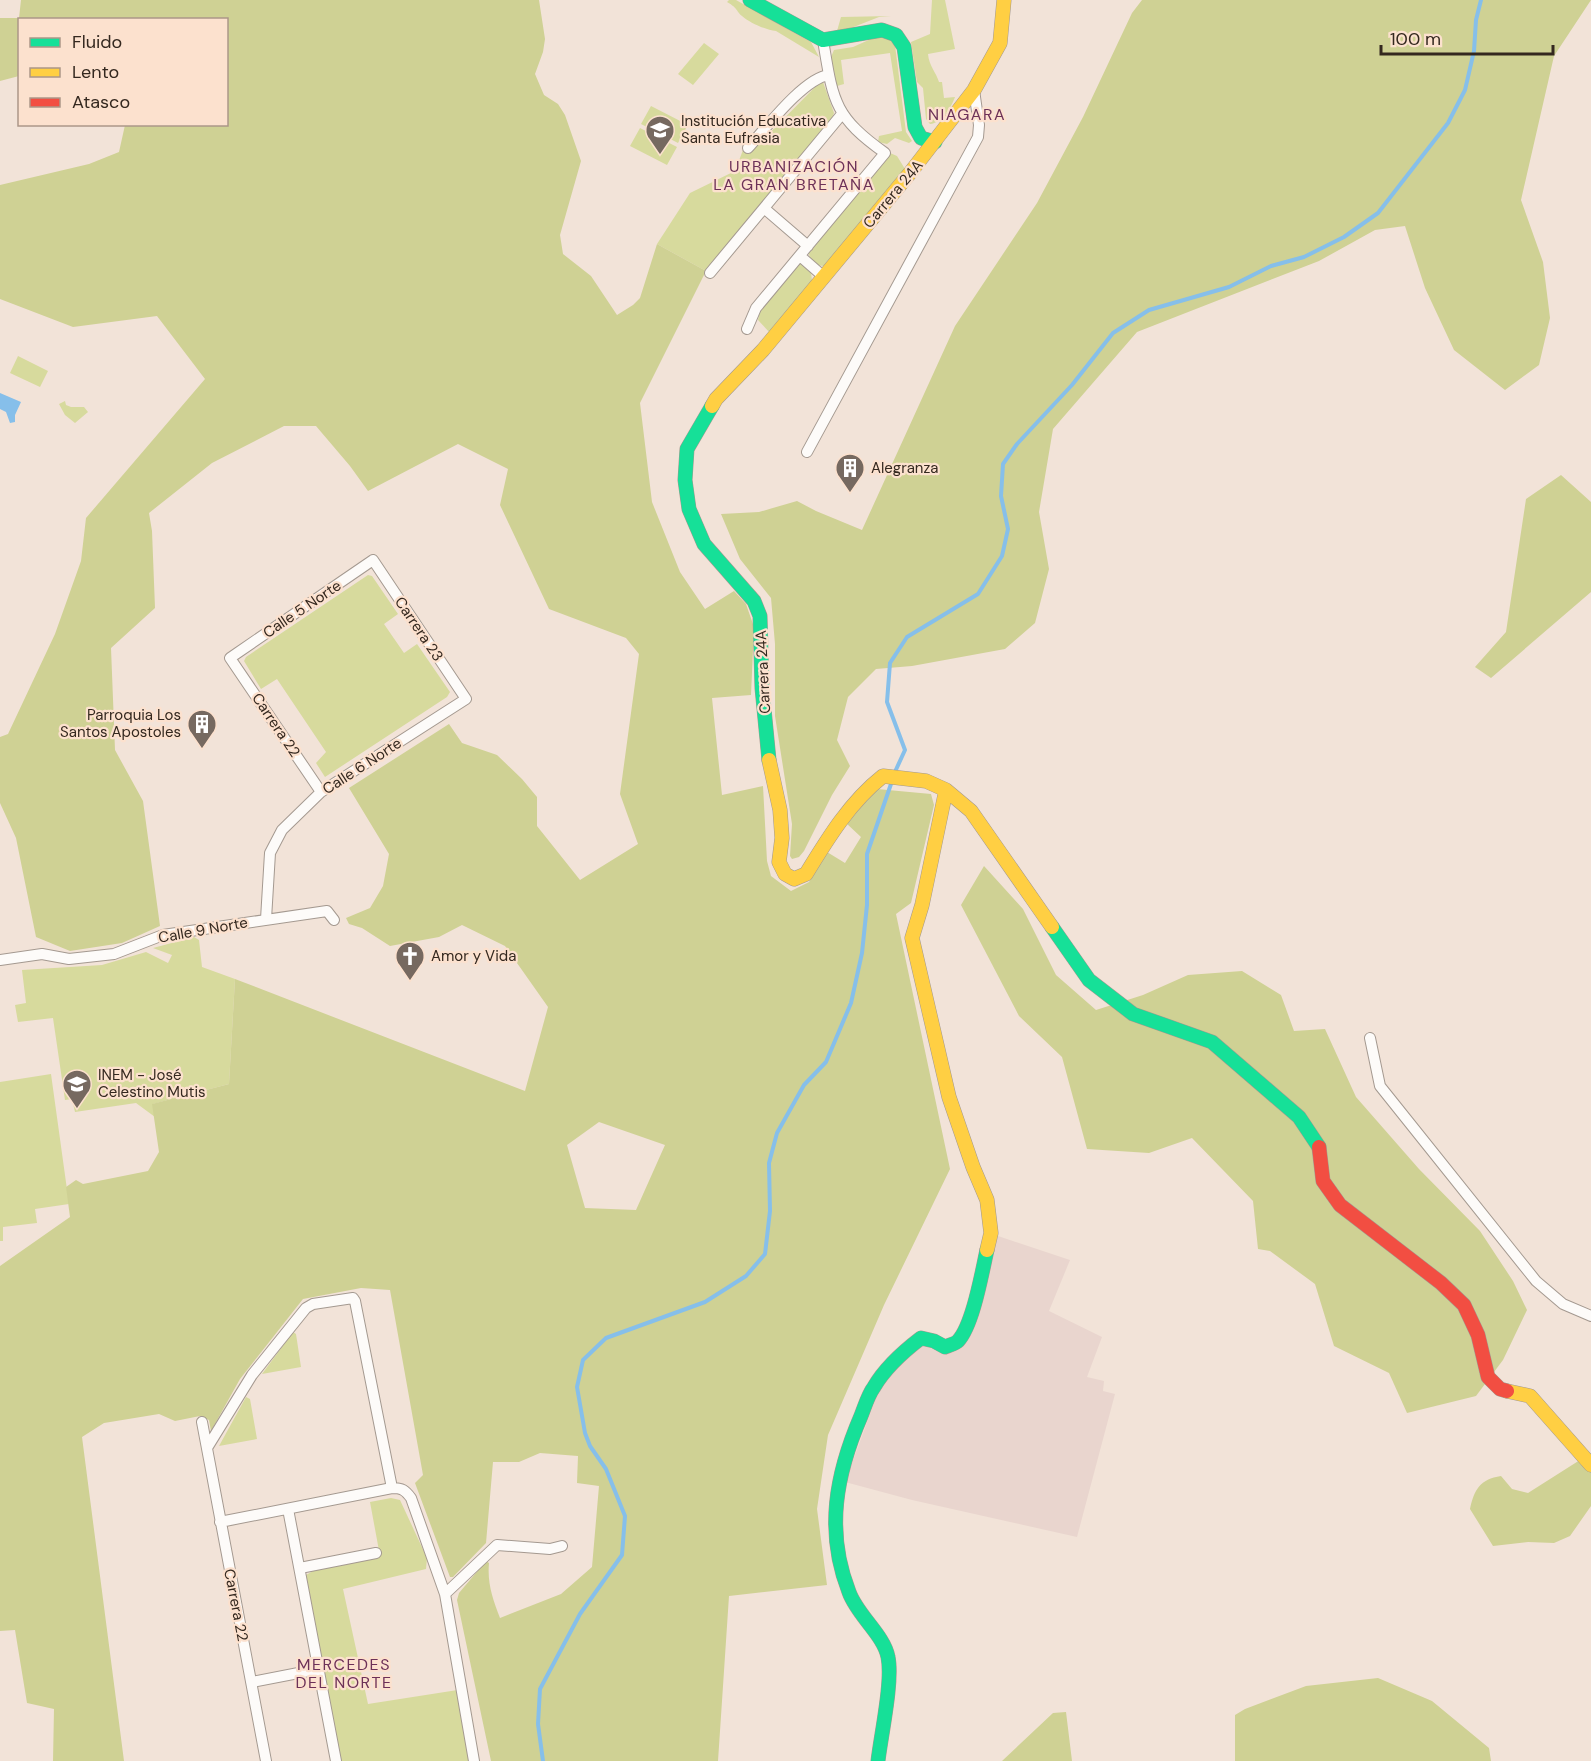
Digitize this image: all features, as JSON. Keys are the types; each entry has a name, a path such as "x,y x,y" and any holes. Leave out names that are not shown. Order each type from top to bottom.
{"street":[{"path":"747,329 756,308 885,153 862,137 842,114 835,100 823,40 750,0"},
{"name":"Carrera 24A","path":"946,790 926,782 883,776 866,788 806,874 794,879 785,874 779,862 782,838 780,810 770,767 764,711 760,616 754,601 744,588 704,544 689,509 685,480 687,448 716,399 764,350 935,142 974,90 1000,43 1004,0"},
{"name":"Carrera 24A","path":"823,40 882,30 891,32 901,39 915,127 921,138 935,142"},
{"path":"748,148 804,87 822,76 829,75"},
{"path":"807,452 978,137 979,125 974,90"},
{"path":"710,273 842,114"},
{"path":"765,209 808,246"},
{"path":"800,256 824,277"},
{"name":"Calle 5 Norte","path":"230,658 373,560"},
{"name":"Carrera 23","path":"373,560 466,699"},
{"name":"Carrera 22","path":"230,658 321,792"},
{"name":"Calle 6 Norte","path":"266,919 270,853 282,830 321,792 466,699"},
{"path":"878,1761 888,1686 889,1660 885,1645 874,1633 850,1596 844,1580 838,1557 836,1521 838,1484 850,1442 874,1386 905,1350 921,1338 945,1347 957,1342 966,1328 991,1233 987,1200 949,1097 912,938 922,905 946,790 971,810 1089,980 1133,1014 1212,1042 1299,1117 1319,1146 1323,1181 1340,1205 1441,1283 1464,1305 1478,1335 1488,1377 1500,1389 1530,1396 1591,1465"},
{"name":"Calle 9 Norte","path":"0,960 42,954 69,959 114,954 163,935 327,911 334,920"},
{"path":"1370,1038 1380,1086 1536,1281 1563,1304 1591,1316"},
{"path":"207,1448 252,1375 306,1308 313,1304 353,1298 356,1301 392,1488"},
{"name":"Carrera 22","path":"202,1422 266,1761"},
{"path":"220,1522 401,1488 411,1498 445,1594 474,1761"},
{"path":"288,1509 336,1761"},
{"path":"445,1594 497,1545 550,1549 561,1546"},
{"path":"300,1568 376,1553"},
{"path":"252,1682 319,1669"}],"shaded area":[{"path":"998,1236 1070,1260 1049,1311 1102,1337 1087,1377 1104,1381 1103,1391 1115,1394 1077,1537 912,1500 845,1482 876,1398 904,1355 921,1346 966,1338"}],"green space":[{"path":"21,0 539,0 545,39 535,74 544,95 558,104 565,115 581,161 560,235 563,254 591,276 617,315 640,298 657,244 706,271 640,403 652,502 680,572 705,609 734,591 746,604 754,627 751,695 712,698 722,795 763,786 767,861 771,876 791,891 809,882 827,852 845,863 861,837 846,823 877,789 931,794 934,805 911,903 896,914 950,1169 884,1305 828,1435 817,1509 827,1585 729,1596 718,1761 491,1761 457,1600 459,1593 486,1561 489,1563 490,1584 500,1618 561,1594 592,1567 599,1486 577,1483 578,1456 540,1453 519,1462 493,1462 486,1543 453,1577 450,1577 415,1483 423,1475 390,1290 361,1288 303,1299 240,1379 211,1431 209,1420 200,1416 175,1421 159,1414 104,1423 82,1437 124,1761 53,1761 54,1709 27,1703 15,1630 0,1631 0,1266 70,1217 66,1187 76,1180 83,1184 148,1171 159,1152 152,1104 229,1084 235,979 525,1091 548,1007 505,946 462,925 439,937 390,946 362,928 349,924 346,918 370,908 383,886 389,854 349,788 449,724 462,743 497,755 522,779 537,797 537,826 580,880 638,844 620,794 639,654 626,638 549,609 500,505 508,469 458,444 368,491 316,426 284,426 212,463 149,513 152,531 155,608 111,648 115,750 143,801 160,926 122,943 70,951 36,937 16,838 0,803 0,737 8,734 55,634 81,561 86,518 205,379 157,316 73,327 0,299 0,185 89,164 119,152 125,126 228,126 228,18 19,18","holes":["599,1122 665,1145 636,1210 585,1208 567,1145"]},
{"path":"736,0 811,42 819,57 776,31 749,21 727,2"},
{"path":"932,0 945,0 955,49 928,54 939,82 942,82 944,98 955,97 942,118 930,124 926,119 923,88 917,82 911,42 930,34"},
{"path":"1142,0 1591,0 1554,56 1521,200 1543,262 1550,318 1539,365 1505,390 1454,350 1425,288 1405,226 1375,230 1319,261 1137,332 1053,429 1039,512 1049,569 1035,623 1005,649 912,666 876,669 848,697 837,740 850,766 832,795 804,851 799,857 792,859 790,856 792,824 775,716 775,644 771,598 740,559 721,514 759,512 797,501 862,530 955,326 1037,203 1083,117 1132,13"},
{"path":"891,16 879,17 846,30 837,31 841,17"},
{"path":"0,18 18,18 18,76 0,81"},
{"path":"880,35 891,37 895,45 906,132 912,141 909,143 895,138 887,144 878,142 879,136 902,131 890,53 841,60 844,84 837,86 831,57 834,50 853,47"},
{"path":"704,43 719,54 693,85 678,74"},
{"path":"820,82 823,82 834,113 829,125 706,271 657,244 690,193 735,171 743,150 749,154"},
{"path":"651,106 688,125 678,143 641,124"},
{"path":"640,128 677,147 667,165 630,146"},
{"path":"890,153 897,156 905,169 824,266 814,263 809,253"},
{"path":"800,263 811,272 812,281 769,332 758,320 760,310"},
{"path":"18,356 48,371 40,387 10,373"},
{"path":"65,401 66,405 84,407 88,412 75,423 65,415 59,404"},
{"path":"1561,475 1591,502 1591,592 1491,678 1475,667 1506,632 1526,499"},
{"path":"368,575 372,576 398,614 384,624 404,653 417,644 450,692 447,697 325,777 316,763 326,752 277,679 261,689 244,661 246,657"},
{"path":"984,866 1023,909 1056,975 1096,1010 1143,995 1188,975 1242,971 1281,995 1294,1031 1325,1029 1356,1097 1419,1169 1480,1231 1513,1281 1527,1310 1503,1360 1476,1396 1407,1413 1389,1373 1334,1346 1315,1284 1270,1251 1258,1249 1253,1201 1192,1138 1149,1153 1087,1149 1062,1057 1019,1016 961,905"},
{"path":"194,937 199,940 202,967 235,979 229,1084 153,1104 155,1117 136,1103 75,1112 72,1099 65,1100 53,1018 18,1022 15,1005 26,1003 22,970 102,965 146,952 168,963 172,955 153,948"},
{"path":"51,1074 69,1204 35,1209 37,1223 3,1227 3,1241 0,1241 0,1082"},
{"path":"293,1332 296,1334 301,1367 262,1374"},
{"path":"246,1397 250,1399 257,1439 219,1446"},
{"path":"1591,1453 1591,1506 1570,1536 1554,1543 1528,1542 1493,1546 1470,1509 1479,1486 1501,1476 1512,1489 1528,1493"},
{"path":"391,1498 400,1500 427,1558 426,1569 343,1589 368,1704 464,1689 479,1761 341,1761 306,1575 313,1571 380,1556 370,1502"},
{"path":"1378,1678 1432,1701 1489,1748 1491,1761 1235,1761 1235,1715 1245,1709 1306,1686"},
{"path":"1066,1712 1072,1761 1002,1761 1053,1713"}],"water":[{"path":"0,393 21,402 15,415 15,422 10,423 6,412 0,409"}],"waterway":[{"path":"894,774 905,750 887,702 890,663 907,637 978,594 1002,556 1008,529 1001,496 1003,464 1017,444 1072,385 1113,333 1149,310 1229,287 1271,266 1304,257 1344,237 1378,213 1448,123 1465,90 1474,51 1476,20 1481,0"},
{"path":"543,1761 538,1724 540,1689 580,1614 622,1555 625,1516 606,1469 590,1446 585,1433 577,1387 583,1360 606,1338 705,1302 746,1276 765,1254 770,1211 769,1163 777,1133 804,1085 826,1062 851,1003 862,953 867,905 867,854 892,781"}],"traffic: fast":[{"path":"750,0 823,40 882,30 896,35 904,47 915,127 921,138 935,142"},
{"path":"712,406 687,449 685,480 689,509 704,544 754,601 760,616 762,688 769,760"},
{"path":"1052,927 1089,980 1133,1014 1212,1042 1299,1117 1319,1147"},
{"path":"878,1761 888,1694 888,1657 886,1649 853,1600 842,1569 837,1547 836,1525 840,1481 852,1438 867,1401 884,1373 921,1338 945,1347 957,1342 963,1333 976,1298 987,1250"}],"traffic: slow":[{"path":"712,406 763,350 910,173 974,90 1000,43 1004,0"},
{"path":"769,760 780,810 782,838 779,862 785,874 794,879 806,874 850,809 883,776 926,781 946,790 971,811 1052,927"},
{"path":"946,790 922,905 912,938 949,1097 987,1200 991,1233 987,1250"},
{"path":"1507,1391 1530,1396 1591,1465"}],"traffic: jam":[{"path":"1319,1147 1323,1181 1340,1205 1441,1283 1464,1305 1478,1335 1488,1377 1500,1389 1507,1391"}],"place":[{"name":"Institución Educativa Santa Eufrasia","path":"660,156"},
{"name":"Alegranza","path":"850,494"},
{"name":"Parroquia Los Santos Apostoles","path":"202,750"},
{"name":"Amor y Vida","path":"410,982"},
{"name":"INEM - José Celestino Mutis","path":"77,1110"}],"district":[{"name":"NIAGARA","path":"967,114"},
{"name":"URBANIZACIÓN LA GRAN BRETAÑA","path":"794,175"},
{"name":"MERCEDES DEL NORTE","path":"344,1673"}]}
